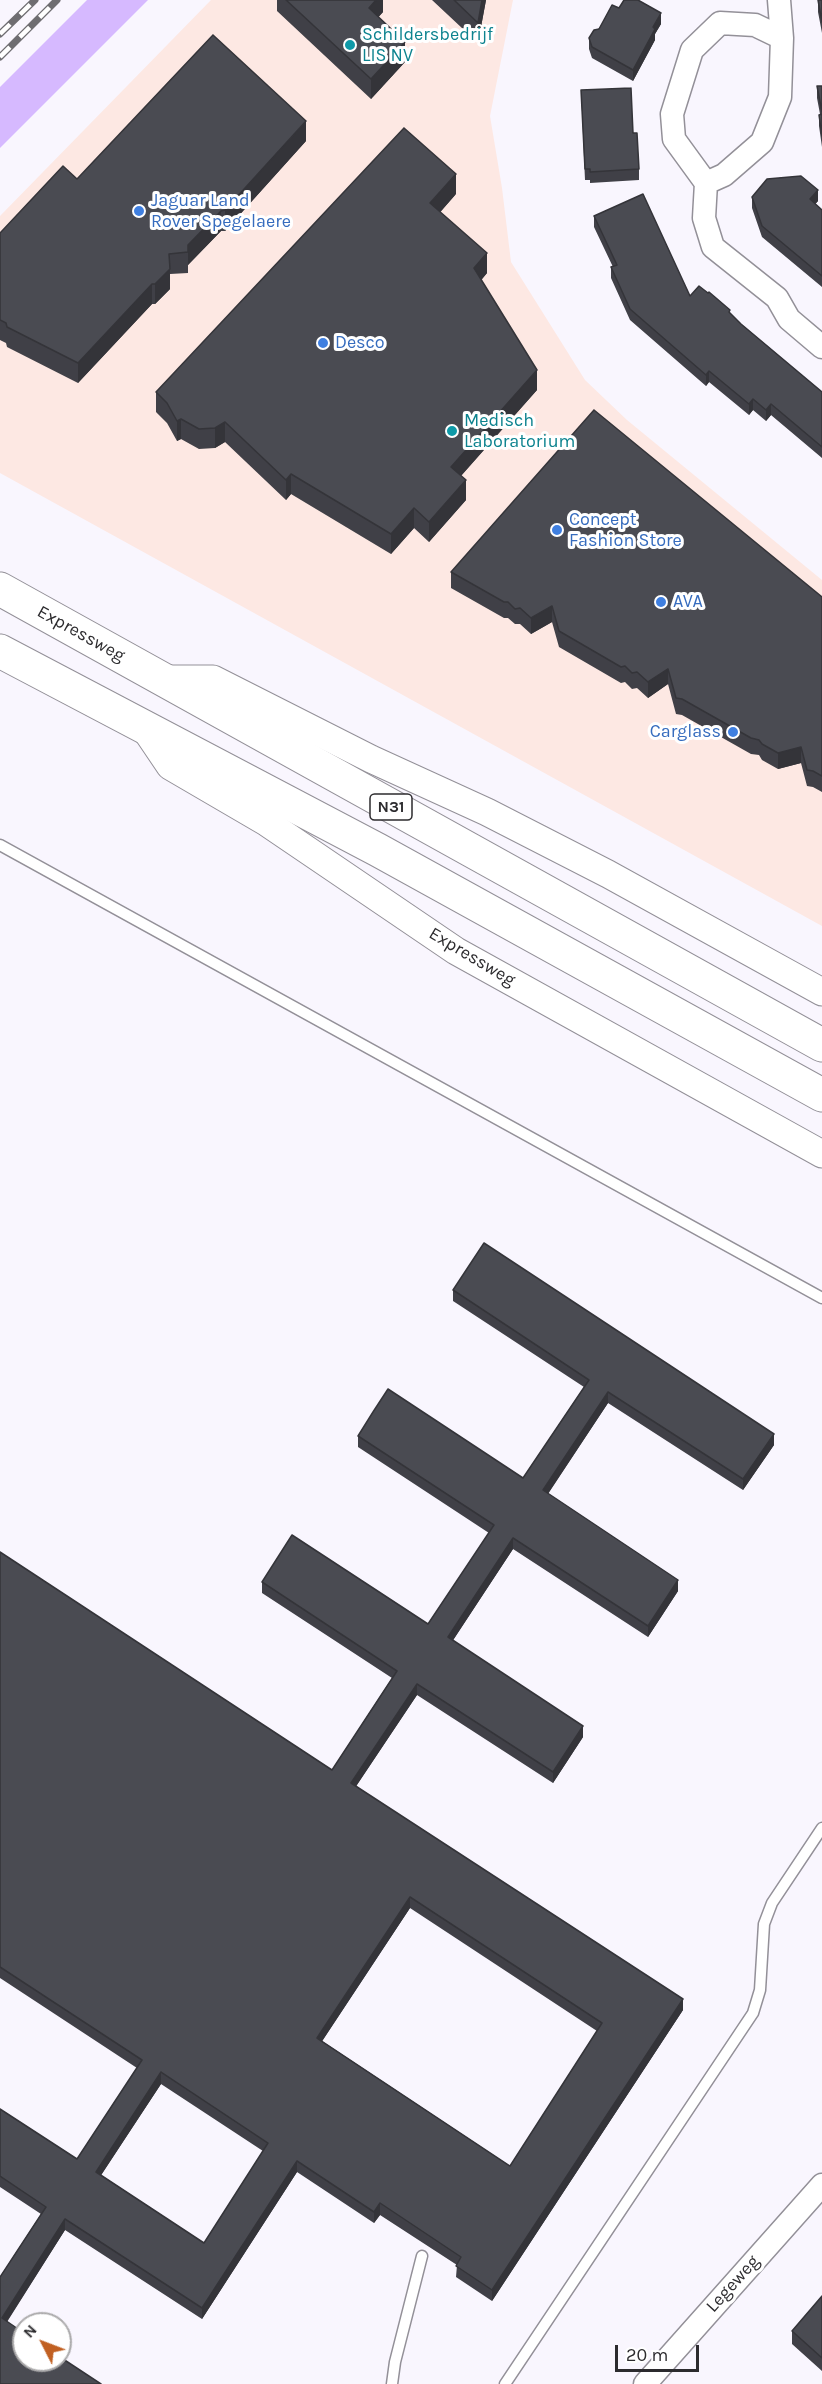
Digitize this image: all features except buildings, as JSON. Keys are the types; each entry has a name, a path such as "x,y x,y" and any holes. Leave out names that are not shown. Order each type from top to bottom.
{"highway":[{"name":"Expressweg","path":"0,589 822,1045"},
{"name":"Expressweg","path":"0,651 378,850 822,1095"}],"street":[{"path":"706,183 724,175 762,142 780,97 782,38 779,0"},
{"path":"782,38 755,25 720,23 692,50 672,114 674,139 706,183 704,218 713,247 777,298 789,319 822,347"},
{"name":"Expressweg","path":"161,679 213,679 371,759 487,812 820,989"},
{"name":"Expressweg","path":"145,729 170,766 266,822 456,951 822,1154"},
{"name":"Legeweg","path":"645,2384 822,2185"}],"lane":[{"path":"0,846 822,1298"},
{"path":"505,2384 753,2013 760,1990 764,1924 772,1903 822,1828"},
{"path":"392,2384 422,2256"}],"shaded area":[{"path":"87,0 148,0 0,148 0,87"},
{"path":"211,0 513,0 490,116 511,262 585,380 627,420 822,580 822,926 0,473 0,216"}],"railway":[{"path":"0,34 35,0"},
{"path":"0,57 57,0"}],"place":[{"name":"Schildersbedrijf LIS NV","path":"350,45"},
{"name":"Jaguar Land Rover Spegelaere","path":"139,211"},
{"name":"Desco","path":"323,343"},
{"name":"Medisch Laboratorium","path":"452,431"},
{"name":"Concept Fashion Store","path":"557,530"},
{"name":"AVA","path":"661,602"},
{"name":"Carglass","path":"733,732"}]}
